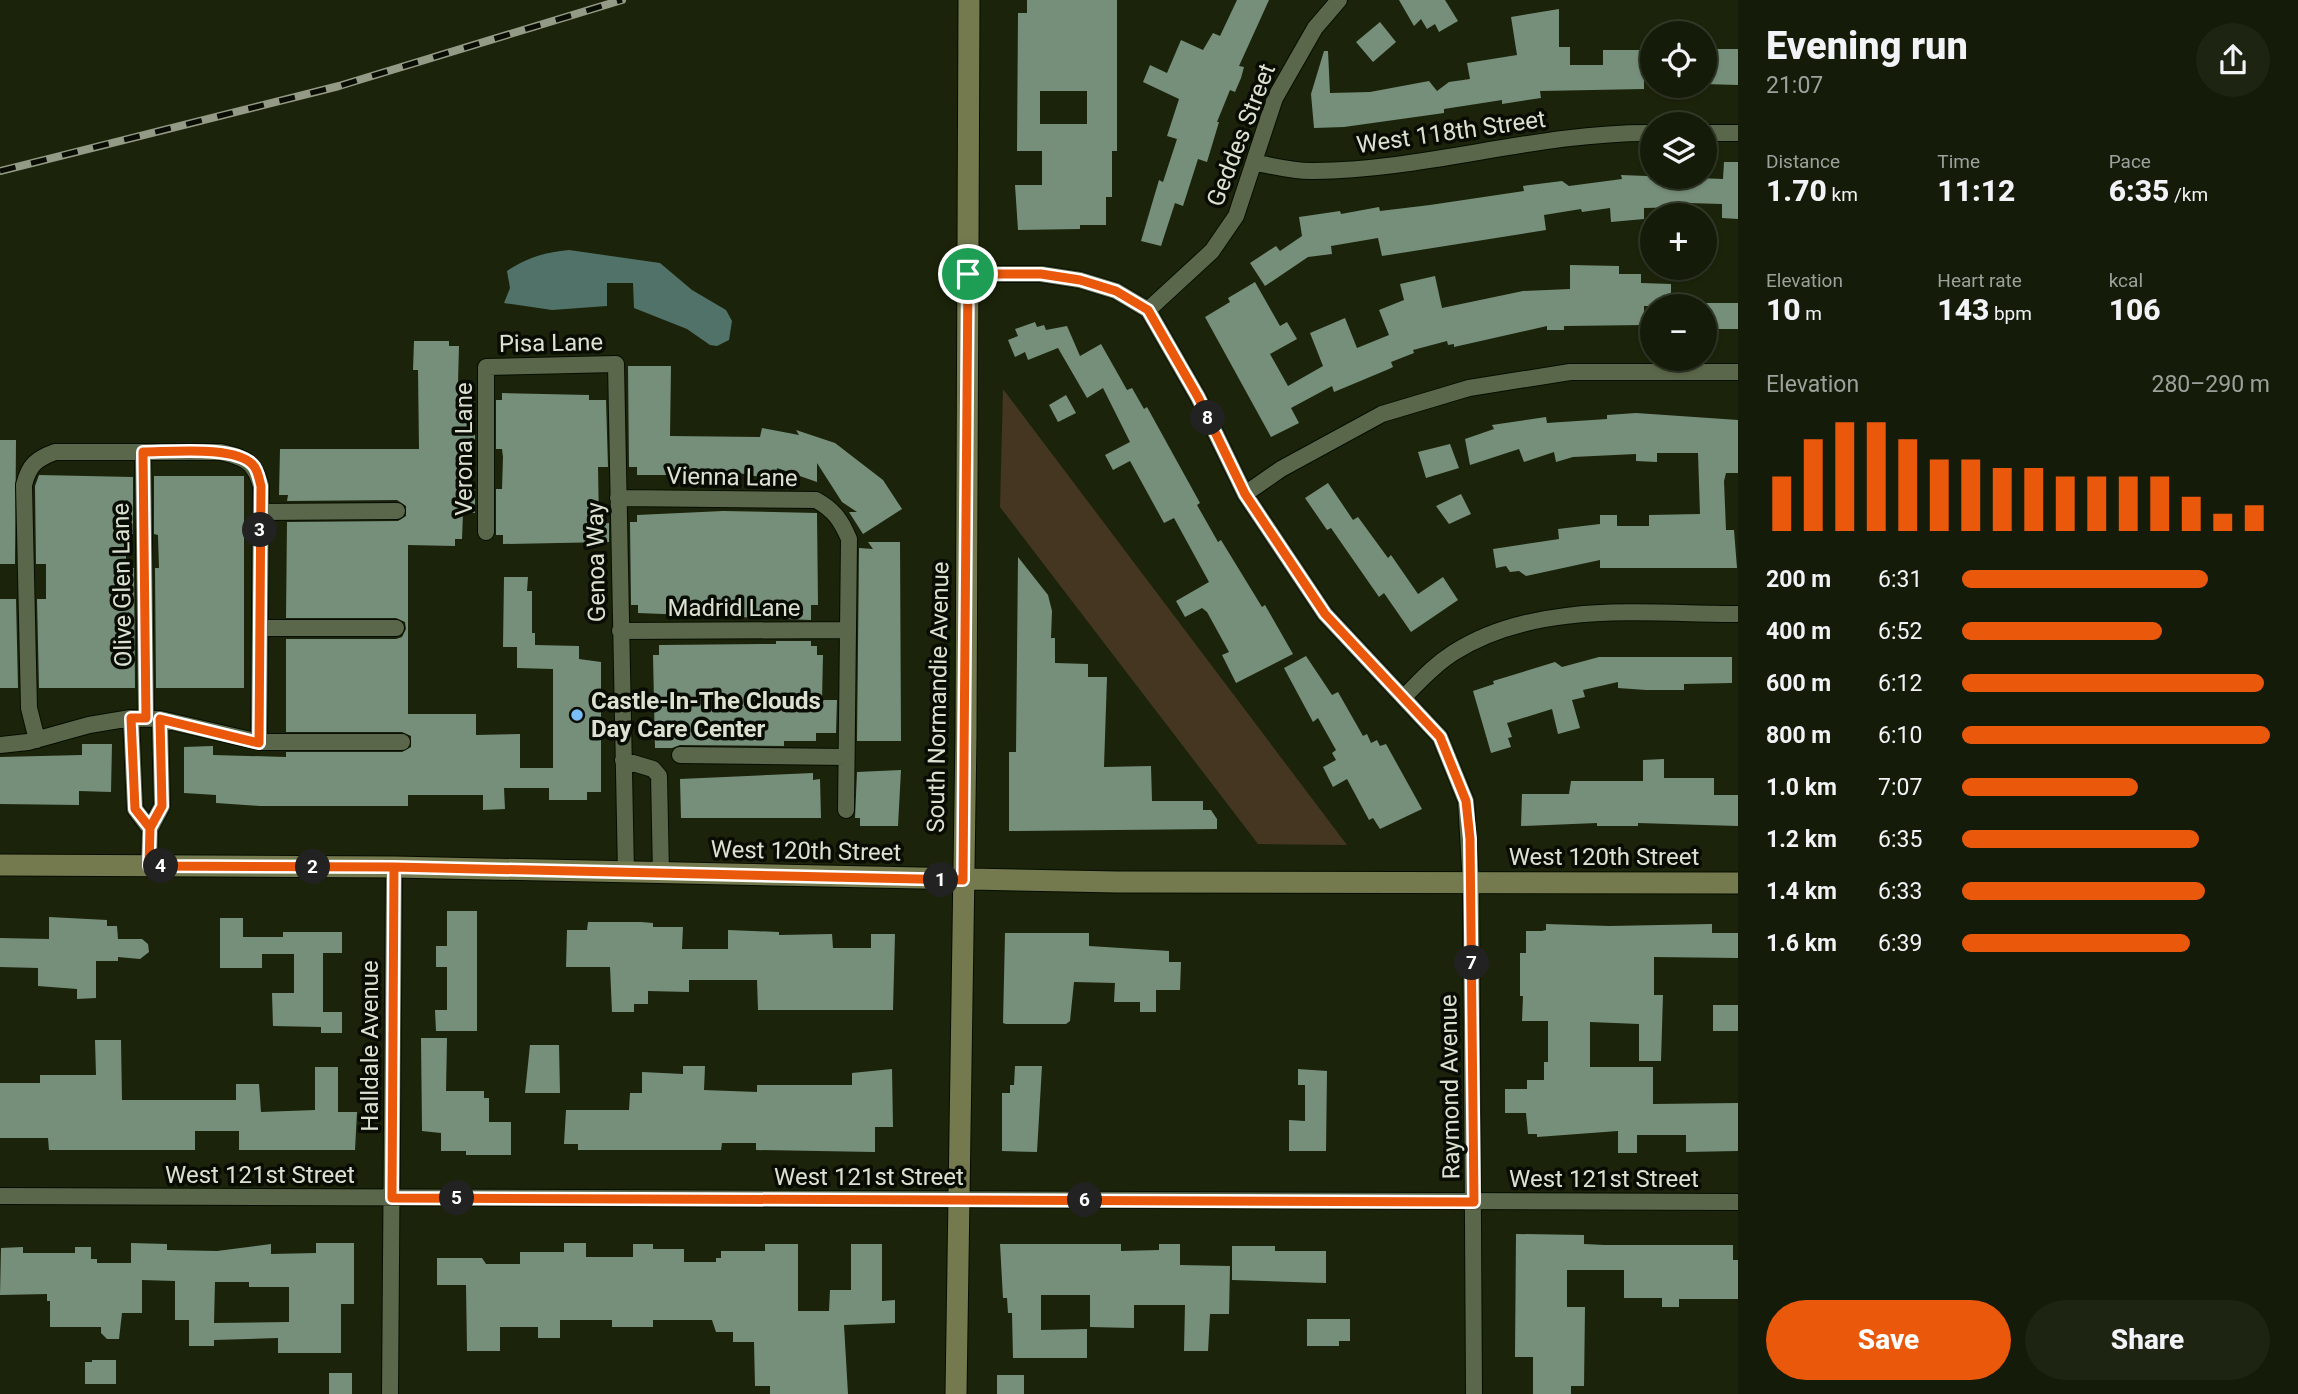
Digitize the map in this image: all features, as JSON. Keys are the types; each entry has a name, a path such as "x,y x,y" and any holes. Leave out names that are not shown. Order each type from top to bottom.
{"street":[{"name":"South Normandie Avenue","path":"956,1394 963,880 969,0"},
{"name":"Geddes Street","path":"1148,310 1212,251 1236,216 1256,163 1275,98 1315,28 1339,0"},
{"name":"West 118th Street","path":"1256,163 1311,172 1381,167 1598,134 1640,133"},
{"path":"1717,133 1738,133"},
{"name":"Raymond Avenue","path":"968,274 1041,274 1080,280 1116,291 1148,310 1198,397 1245,494 1325,614 1405,696 1440,737 1459,778 1466,801 1471,884 1474,1394"},
{"name":"Pisa Lane","path":"486,367 616,364"},
{"name":"Genoa Way","path":"616,364 626,873"},
{"name":"Verona Lane","path":"486,367 486,532"},
{"path":"1245,494 1281,469 1382,414 1469,388 1570,372 1738,372"},
{"path":"37,740 29,708 24,485 29,468 39,457 55,452 221,452 244,458 255,466 261,486 259,743"},
{"name":"Olive Glen Lane","path":"143,452 146,719 135,809 150,828"},
{"name":"Vienna Lane","path":"618,498 816,500 831,508 842,522 849,539 846,810"},
{"path":"261,512 397,511"},
{"path":"1405,696 1428,672 1454,652 1500,631 1533,622 1608,614 1738,614"},
{"path":"260,628 396,628"},
{"name":"Madrid Lane","path":"620,631 848,630"},
{"path":"0,745 37,740 89,725 146,719 259,743 402,742"},
{"name":"Olive Glen Lane","path":"146,719 162,806 150,828 149,866"},
{"path":"680,755 846,757"},
{"path":"623,760 653,769 659,776 661,874"},
{"name":"West 120th Street","path":"0,865 394,867 963,880 1738,883"},
{"name":"Halldale Avenue","path":"390,1394 394,867"},
{"name":"West 121st Street","path":"0,1196 1738,1202"}],"shaded area":[{"path":"1003,389 1347,845 1258,844 1000,507"}],"water":[{"path":"569,250 660,263 692,290 726,310 732,321 729,340 717,346 710,345 687,329 634,308 633,283 607,283 607,306 552,310 504,303 510,288 507,271 537,256"}],"building":[{"path":"1027,0 1117,0 1117,151 1112,151 1112,197 1106,197 1106,225 1080,225 1080,229 1018,230 1015,185 1042,185 1042,151 1017,151 1018,13 1027,13","holes":["1040,91 1087,91 1087,124 1040,124"]},
{"path":"1237,0 1269,0 1239,66 1244,67 1241,78 1235,92 1230,90 1217,122 1207,162 1198,159 1183,206 1175,203 1161,246 1141,241 1159,180 1163,182 1177,139 1167,136 1179,99 1143,82 1150,65 1167,73 1181,40 1203,50 1213,33 1220,36"},
{"path":"1399,0 1445,0 1458,21 1439,32 1435,24 1427,29 1421,19 1414,26"},
{"path":"1559,9 1559,47 1570,47 1570,65 1603,65 1603,50 1640,50 1640,89 1540,91 1541,98 1502,104 1502,100 1444,109 1444,113 1344,127 1314,128 1311,94 1324,51 1328,51 1330,93 1370,92 1429,81 1437,91 1449,82 1470,79 1467,63 1517,55 1511,17"},
{"path":"1380,22 1396,42 1373,62 1356,42"},
{"path":"1717,49 1738,49 1738,85 1717,84"},
{"path":"1724,162 1738,162 1738,219 1722,218 1722,204 1717,203 1640,203 1640,219 1611,222 1610,208 1582,212 1581,209 1544,215 1546,230 1382,256 1378,238 1331,246 1332,254 1308,257 1265,286 1250,263 1276,246 1280,251 1302,236 1299,217 1340,211 1341,214 1379,207 1380,211 1430,205 1524,191 1523,186 1562,181 1569,186 1622,179 1621,175 1640,176 1640,189 1717,189 1717,179 1723,179"},
{"path":"1570,265 1619,266 1619,274 1640,274 1641,283 1671,284 1671,294 1640,294 1640,325 1564,326 1564,330 1547,330 1547,326 1454,347 1454,344 1448,345 1447,341 1413,350 1414,353 1391,362 1393,367 1389,369 1334,392 1332,386 1291,408 1299,423 1271,437 1205,317 1230,302 1228,298 1255,282 1280,326 1287,322 1297,339 1270,354 1288,386 1323,366 1310,333 1345,318 1357,348 1389,335 1379,310 1404,300 1400,284 1435,276 1442,308 1523,291 1570,289"},
{"path":"1717,303 1738,303 1738,329 1717,329"},
{"path":"1035,322 1037,327 1044,325 1046,330 1067,326 1080,356 1101,344 1127,390 1132,388 1144,409 1147,407 1200,503 1197,505 1218,542 1221,540 1262,607 1265,605 1293,654 1236,683 1222,655 1229,652 1207,612 1202,608 1185,617 1176,601 1209,582 1174,518 1164,523 1130,461 1113,470 1105,455 1130,442 1103,388 1087,398 1058,348 1028,360 1025,352 1015,357 1008,340 1018,336 1015,329"},
{"path":"414,341 449,341 449,346 459,346 458,383 464,383 464,400 475,400 475,449 464,449 464,489 475,489 475,513 463,513 462,539 455,539 455,546 408,545 408,714 476,714 476,735 520,734 520,768 553,768 553,669 517,668 517,647 503,647 504,577 528,577 527,591 532,591 532,633 535,633 535,645 579,646 579,659 601,662 601,792 587,792 587,800 549,800 549,788 504,788 505,809 483,810 483,795 408,795 408,806 260,806 216,803 216,795 184,793 184,747 213,746 213,755 286,757 286,752 402,752 411,747 411,736 402,732 286,732 286,639 396,639 402,637 406,629 405,622 396,618 286,618 287,522 398,521 406,516 406,506 397,500 287,501 288,495 279,495 280,449 419,449 418,370 413,370"},
{"path":"628,366 671,366 670,436 760,437 762,428 799,435 796,430 835,443 883,480 902,509 863,534 849,512 857,512 842,502 817,463 817,482 777,468 775,480 739,473 739,480 680,481 680,475 637,475 637,467 629,467"},
{"path":"502,393 589,395 589,400 606,400 608,467 598,467 599,524 609,523 609,542 503,544 503,535 496,535 496,489 502,489 503,457 502,449 496,449 496,400 502,400"},
{"path":"1066,395 1076,413 1058,422 1049,405"},
{"path":"1636,413 1738,420 1738,473 1726,473 1724,481 1726,530 1734,530 1737,568 1600,568 1600,560 1526,576 1519,571 1510,572 1506,566 1496,568 1493,549 1559,539 1558,529 1600,524 1600,515 1617,515 1617,526 1649,526 1649,515 1700,514 1698,453 1657,453 1657,462 1636,461 1636,454 1573,457 1556,462 1554,452 1524,462 1519,449 1470,465 1465,439 1494,429 1492,425 1546,417 1547,423 1607,419 1607,415"},
{"path":"0,440 16,440 15,564 0,564"},
{"path":"1450,444 1459,468 1426,478 1418,452"},
{"path":"39,475 133,477 133,534 126,534 126,568 134,568 135,688 39,688 37,599 46,599 46,564 36,564 35,486"},
{"path":"154,476 244,476 244,688 156,688 155,568 159,568 158,535 154,534"},
{"path":"1328,483 1353,520 1358,517 1388,558 1391,555 1418,594 1443,577 1458,600 1411,632 1384,593 1379,597 1331,528 1327,530 1305,498"},
{"path":"1461,494 1471,514 1449,524 1436,506"},
{"path":"723,511 817,513 818,605 811,605 811,620 638,613 638,605 631,605 630,522 637,522 637,515"},
{"path":"868,542 900,542 901,741 857,741 859,548 873,549"},
{"path":"1018,557 1048,595 1052,611 1051,638 1055,638 1055,663 1088,664 1088,677 1107,677 1104,767 1151,766 1152,801 1203,801 1203,810 1211,810 1217,819 1217,829 1009,831 1009,752 1016,752"},
{"path":"0,599 16,599 18,688 0,688"},
{"path":"776,641 811,641 811,646 817,646 817,655 823,655 822,700 837,700 836,733 816,733 816,741 784,741 784,746 680,745 655,748 653,655 659,655 659,645 776,644"},
{"path":"1306,656 1332,695 1338,692 1363,736 1367,734 1371,743 1377,740 1380,746 1386,744 1422,809 1380,829 1373,818 1369,820 1347,779 1333,787 1323,767 1336,760 1332,753 1336,750 1318,718 1313,722 1284,668"},
{"path":"1599,657 1732,657 1732,683 1684,684 1684,690 1646,690 1618,688 1618,682 1583,690 1585,697 1572,700 1580,728 1558,734 1552,709 1507,723 1512,737 1508,738 1511,747 1491,753 1473,691 1494,684 1493,681 1555,662 1562,667"},
{"path":"82,744 112,744 111,792 79,791 79,805 0,804 0,757 82,755"},
{"path":"1664,759 1664,778 1714,778 1714,795 1738,795 1738,826 1638,823 1638,826 1597,826 1597,823 1521,826 1522,794 1569,794 1571,781 1643,781 1643,760"},
{"path":"901,770 898,826 860,826 860,818 855,818 857,772"},
{"path":"813,773 813,780 820,779 821,818 681,818 680,779"},
{"path":"447,911 477,911 477,1031 436,1031 435,1010 447,1010 447,967 436,967 436,946 447,946"},
{"path":"49,917 107,920 107,926 117,926 118,939 142,939 148,944 149,952 140,959 118,957 118,961 96,961 96,998 77,999 77,989 38,986 38,968 0,967 0,938 49,939"},
{"path":"220,918 243,918 243,937 283,937 283,932 342,932 342,953 323,953 323,1012 342,1012 342,1033 321,1033 321,1027 273,1026 272,993 294,993 294,954 262,954 262,968 220,968"},
{"path":"588,922 641,922 653,923 653,927 683,927 682,949 728,949 728,930 779,932 779,935 832,934 833,948 871,948 871,934 895,934 893,1010 758,1010 757,980 689,980 689,992 648,991 648,1004 634,1004 634,1012 612,1012 610,967 566,967 567,930 587,930"},
{"path":"1546,924 1712,924 1712,933 1738,933 1738,958 1654,957 1654,995 1663,995 1661,1061 1639,1061 1639,1024 1590,1022 1590,1067 1653,1067 1653,1104 1738,1103 1738,1151 1686,1152 1686,1135 1637,1135 1637,1153 1618,1153 1618,1131 1537,1137 1537,1134 1528,1134 1526,1113 1505,1113 1505,1089 1527,1089 1527,1080 1544,1080 1544,1062 1548,1062 1548,1021 1522,1021 1523,996 1520,996 1520,953 1526,953 1526,931 1546,930"},
{"path":"1005,933 1089,933 1089,946 1169,951 1169,962 1181,962 1180,990 1156,990 1156,1012 1140,1012 1140,1002 1114,1002 1115,983 1074,982 1070,1021 1066,1024 1006,1024 1003,1023"},
{"path":"1713,1005 1738,1005 1738,1031 1713,1031"},
{"path":"421,1038 447,1038 446,1091 484,1091 484,1098 489,1098 489,1122 511,1122 511,1155 466,1155 466,1151 441,1151 441,1133 422,1131"},
{"path":"95,1040 121,1040 122,1100 236,1100 236,1084 259,1084 261,1112 315,1110 315,1067 338,1067 338,1112 357,1112 355,1150 239,1150 239,1131 195,1131 195,1150 49,1150 48,1138 0,1138 0,1083 40,1083 40,1075 96,1075"},
{"path":"530,1045 559,1045 560,1093 525,1093"},
{"path":"683,1066 705,1066 704,1090 757,1092 757,1085 852,1085 852,1073 892,1069 893,1127 875,1127 875,1152 756,1150 756,1143 722,1143 721,1150 578,1150 578,1144 564,1144 566,1110 629,1110 630,1093 642,1093 642,1072 683,1074"},
{"path":"1015,1066 1042,1066 1037,1152 1002,1151 1002,1093 1010,1093 1010,1085 1014,1085"},
{"path":"1298,1069 1327,1071 1326,1151 1289,1151 1289,1120 1305,1121 1305,1085 1298,1085"},
{"path":"1516,1234 1584,1235 1584,1244 1733,1245 1733,1260 1738,1260 1738,1299 1679,1299 1679,1307 1662,1307 1662,1298 1624,1298 1624,1270 1567,1270 1567,1307 1585,1307 1584,1386 1571,1386 1571,1394 1533,1394 1533,1357 1515,1357"},
{"path":"131,1243 167,1244 167,1250 217,1251 271,1244 271,1254 316,1253 316,1243 354,1243 354,1304 341,1304 341,1353 278,1353 278,1338 214,1340 214,1346 189,1346 189,1320 175,1320 175,1281 142,1280 142,1313 122,1313 119,1339 107,1339 101,1333 101,1327 50,1327 50,1301 47,1301 47,1294 0,1295 1,1248 23,1247 23,1253 75,1253 75,1247 91,1247 91,1259 97,1259 97,1263 131,1263","holes":["215,1282 249,1282 249,1287 289,1287 289,1322 214,1323"]},
{"path":"564,1243 586,1243 586,1257 633,1257 633,1244 653,1244 653,1249 684,1249 684,1262 716,1262 716,1258 721,1258 721,1251 765,1251 765,1244 798,1244 798,1311 829,1311 830,1290 851,1290 851,1244 882,1244 882,1301 895,1300 895,1323 844,1325 848,1394 770,1394 770,1386 755,1386 754,1342 733,1342 733,1332 716,1332 712,1320 653,1320 653,1327 612,1327 612,1320 560,1320 560,1338 538,1338 538,1327 500,1327 500,1351 467,1351 466,1285 437,1285 437,1258 482,1258 486,1264 520,1264 520,1252 564,1252"},
{"path":"1000,1244 1121,1244 1121,1251 1159,1250 1159,1244 1180,1244 1180,1265 1230,1266 1229,1314 1210,1314 1208,1351 1184,1351 1185,1305 1134,1305 1134,1328 1090,1327 1090,1295 1041,1295 1041,1330 1087,1329 1087,1358 1013,1358 1012,1313 1008,1313 1007,1298 1003,1298"},
{"path":"1232,1246 1275,1246 1275,1251 1326,1251 1326,1283 1232,1280"},
{"path":"1307,1319 1350,1319 1350,1341 1339,1341 1339,1346 1307,1346"},
{"path":"116,1360 116,1384 85,1384 85,1362"},
{"path":"329,1373 352,1373 352,1394 329,1394"},
{"path":"997,1375 1024,1375 1024,1394 997,1394"}],"railway":[{"path":"0,171 339,86 622,0"}],"place":[{"name":"Castle-In-The Clouds Day Care Center","path":"577,715"}],"route":[{"path":"968,274 963,880 394,867 149,866 150,828 162,806 160,719 208,728 259,743 261,486 255,466 244,458 221,452 143,452 146,718 131,718 132,794 135,809 150,828 149,866 231,866 394,867 392,1198 1474,1202 1470,839 1466,801 1459,778 1440,737 1405,696 1325,614 1245,494 1198,397 1148,310 1116,291 1080,280 1041,274 968,274"}]}
